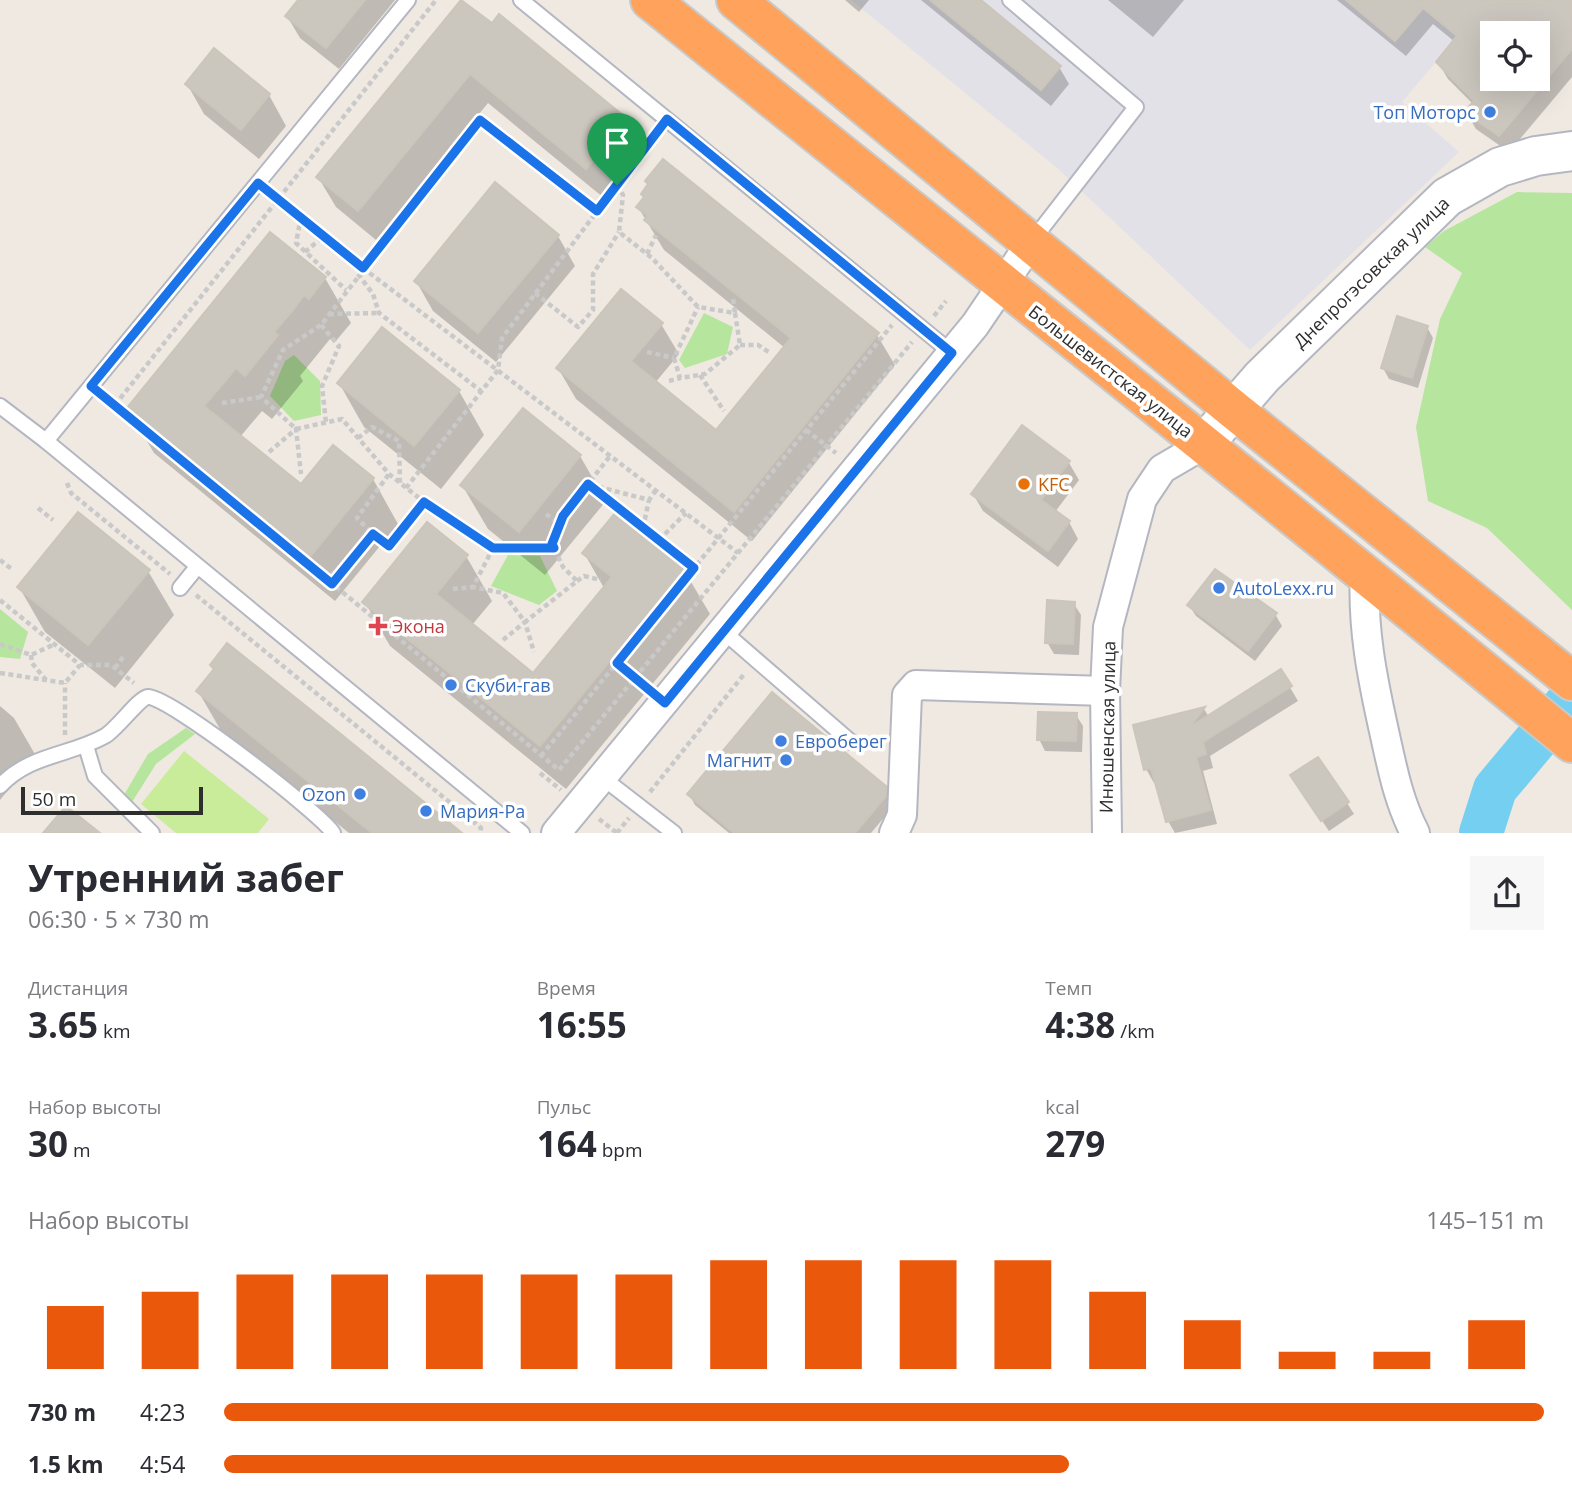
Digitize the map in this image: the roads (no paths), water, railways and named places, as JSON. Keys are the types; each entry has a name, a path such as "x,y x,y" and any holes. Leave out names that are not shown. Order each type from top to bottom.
{"highway":[{"name":"Большевистская улица","path":"650,0 1203,445 1365,571 1571,742"},
{"path":"736,0 1234,410 1572,681"}],"street":[{"name":"Днепрогэсовская улица","path":"1203,445 1290,349 1447,197 1500,167 1536,156 1572,151"},
{"path":"556,833 952,353 1004,286 1032,241"},
{"name":"Инюшенская улица","path":"1107,833 1105,691 1108,627 1142,499 1162,469 1203,445"},
{"path":"1365,571 1363,606 1370,670 1401,805 1415,833"},
{"path":"894,833 902,815 907,695 916,685 1105,691"}],"lane":[{"path":"46,441 408,0"},
{"path":"521,0 952,353"},
{"path":"1010,0 1136,107 1032,241"},
{"path":"0,406 522,833"},
{"path":"182,586 197,567"},
{"path":"724,632 851,742"},
{"path":"0,786 18,769 86,746 109,734 141,700 152,697 198,721 333,833"},
{"path":"86,746 95,776 152,833"},
{"path":"603,778 674,833"}],"waterway":[{"path":"1481,833 1495,789 1572,697"}],"place":[{"name":"Топ Моторс","path":"1490,112"},
{"name":"KFC","path":"1024,484"},
{"name":"AutoLexx.ru","path":"1219,588"},
{"name":"Экона","path":"378,626"},
{"name":"Скуби-гав","path":"451,685"},
{"name":"Евроберег","path":"781,741"},
{"name":"Магнит","path":"786,760"},
{"name":"Ozon","path":"360,794"},
{"name":"Мария-Ра","path":"426,811"}]}
